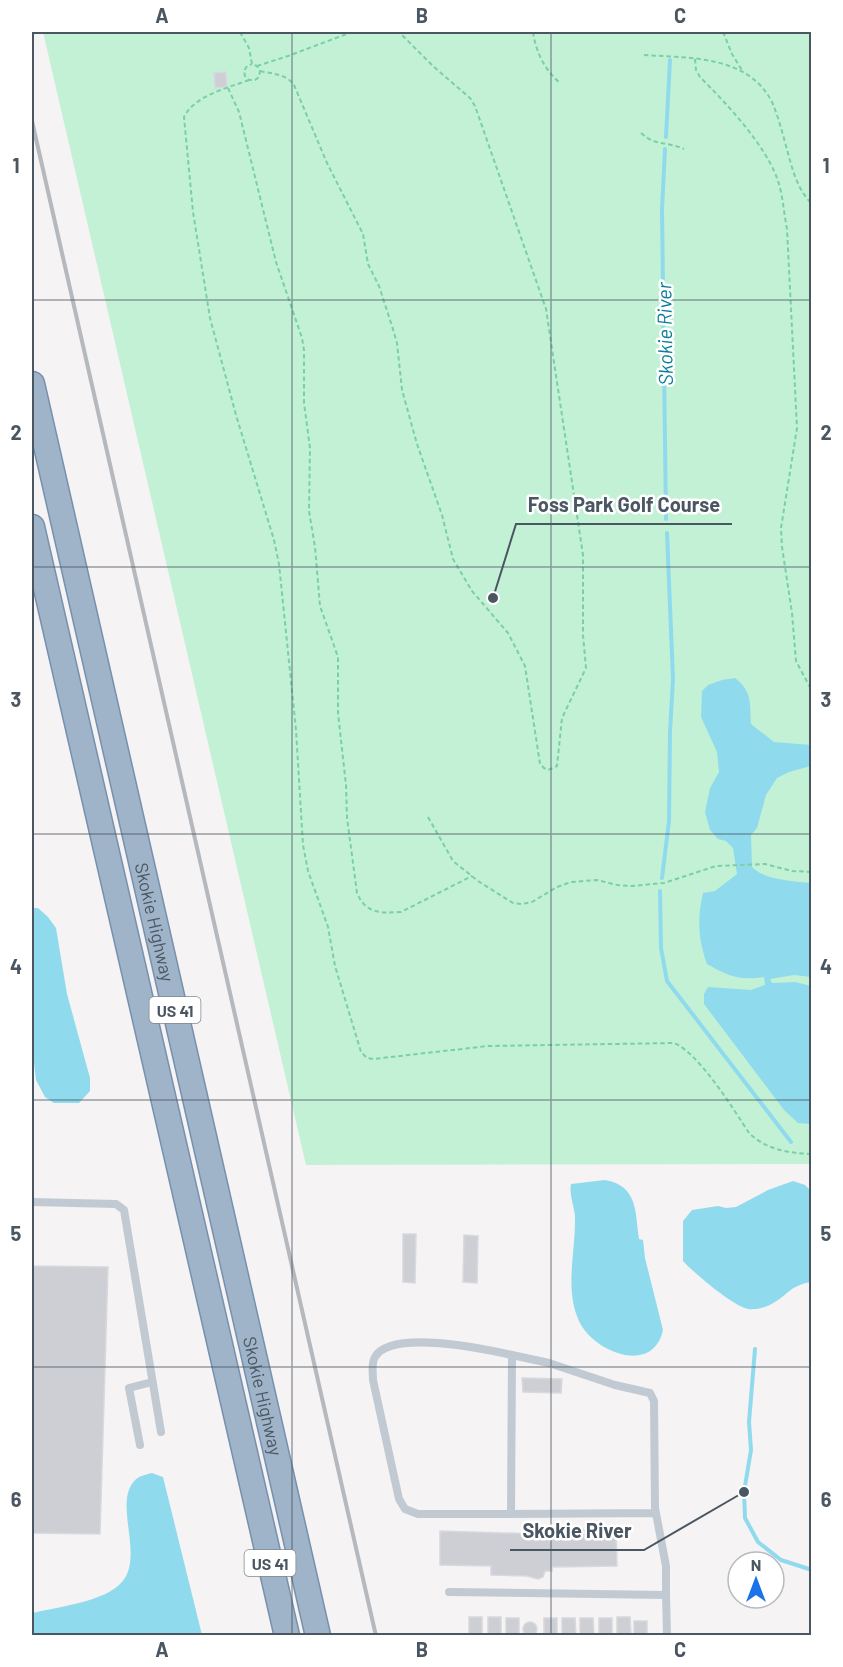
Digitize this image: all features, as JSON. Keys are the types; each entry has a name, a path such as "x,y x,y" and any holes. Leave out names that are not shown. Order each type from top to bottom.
{"highway":[{"name":"Skokie Highway","path":"32,384 318,1635"},
{"name":"Skokie Highway","path":"32,527 287,1635"}],"lane":[{"path":"32,1202 116,1204 124,1210 161,1432"},
{"path":"656,1513 433,1515 418,1514 405,1509 399,1499 373,1380 374,1358 388,1346 406,1343 447,1344 549,1363 615,1385 650,1393 654,1401 656,1513 666,1566 667,1635"},
{"path":"511,1514 512,1355"},
{"path":"140,1445 129,1388 152,1382"},
{"path":"449,1592 666,1595"}],"path":[{"path":"240,32 249,48 252,64"},
{"path":"257,66 352,32"},
{"path":"249,80 244,71 252,64 260,71 282,76 294,85 327,163 358,223 365,242 368,264 387,305 397,343 402,390 453,559 472,591 508,633 518,650 529,680 540,764 544,768 553,768 557,766 562,718 584,674 586,660 583,635 583,555 546,309 475,106 470,98 399,32"},
{"path":"532,32 542,62 560,83"},
{"path":"723,32 743,72 771,100 798,186 812,204"},
{"path":"644,55 716,62 743,72"},
{"path":"695,59 696,70 700,76 732,111 761,150 778,182 787,229 797,428 781,528 782,547 792,613 796,661 812,691"},
{"path":"260,71 255,80 249,80 197,102 189,108 184,117 193,213 216,340 279,564 294,711 303,845 308,871 328,927 335,966 361,1052 367,1058 373,1059 488,1046 674,1043 682,1046 695,1058 749,1133 758,1141 769,1148 788,1153 812,1154"},
{"path":"228,88 239,112 276,262 303,344 304,403 311,463 309,512 315,547 320,606 338,657 338,713 348,829 357,893 361,902 372,910 388,913 401,912 472,876"},
{"path":"640,133 651,142 684,149"},
{"path":"428,817 453,861 513,903 532,902 557,887 571,882 597,880 632,886 664,883 706,869 731,865 756,864 792,871 812,872"}],"green space":[{"path":"43,32 811,32 811,1164 306,1165"}],"water":[{"path":"735,678 747,693 751,724 774,742 811,745 811,766 777,778 766,795 757,828 751,835 752,867 757,871 780,879 811,883 811,977 794,975 770,979 772,983 795,982 811,986 812,1123 810,1124 798,1123 784,1110 704,1004 704,994 708,987 751,990 765,985 764,977 734,977 707,964 700,937 699,920 703,893 715,891 737,874 733,848 726,841 718,839 710,830 705,812 710,788 719,772 717,752 701,717 702,691 708,685"},
{"path":"32,908 38,908 56,928 67,994 90,1078 90,1091 79,1103 54,1103 45,1097 36,1080 32,1045"},
{"path":"605,1180 624,1188 633,1201 639,1239 643,1240 645,1258 663,1330 657,1344 648,1352 636,1356 609,1350 586,1332 579,1321 572,1296 575,1216 571,1184"},
{"path":"793,1181 805,1185 811,1191 811,1282 795,1287 769,1305 759,1309 741,1307 704,1281 683,1261 683,1221 692,1210 718,1206 736,1207 768,1190"},
{"path":"152,1473 163,1477 202,1635 32,1635 32,1613 93,1599 114,1589 122,1582 131,1557 127,1498 131,1486 139,1477"}],"building":[{"path":"226,72 227,87 215,88 214,73"},
{"path":"403,1234 416,1234 415,1283 403,1282"},
{"path":"464,1235 478,1236 477,1283 463,1282"},
{"path":"32,1266 108,1267 100,1534 32,1533"},
{"path":"522,1378 562,1379 561,1393 523,1392"},
{"path":"538,1528 616,1530 617,1566 552,1567 552,1571 545,1571 543,1577 538,1579 527,1576 491,1575 491,1566 440,1565 440,1531 538,1534"},
{"path":"469,1617 482,1617 482,1636 469,1636"},
{"path":"488,1617 501,1617 501,1636 488,1636"},
{"path":"617,1617 630,1617 631,1636 617,1636"},
{"path":"506,1618 519,1618 519,1636 506,1636"},
{"path":"544,1618 557,1618 557,1636 544,1636"},
{"path":"562,1618 575,1618 576,1636 562,1636"},
{"path":"580,1618 593,1618 594,1636 580,1636"},
{"path":"599,1618 612,1618 612,1636 599,1636"},
{"path":"634,1621 647,1621 647,1636 634,1636"},
{"path":"530,1622 535,1624 537,1629 535,1634 530,1636 525,1634 523,1629 525,1624"}],"waterway":[{"name":"Skokie River","path":"666,137 670,60"},
{"name":"Skokie River","path":"665,149 662,209 666,519"},
{"name":"Skokie River","path":"662,878 669,821 673,679 667,533"},
{"name":"Skokie River","path":"660,891 661,948 667,981 791,1142"},
{"name":"Skokie River","path":"755,1349 749,1422 751,1450 744,1492 745,1518 758,1542 781,1560 812,1570"}],"railway":[{"path":"32,121 376,1636"}],"place":[{"name":"Foss Park Golf Course","path":"493,598"},
{"name":"Skokie River","path":"744,1492"}]}
